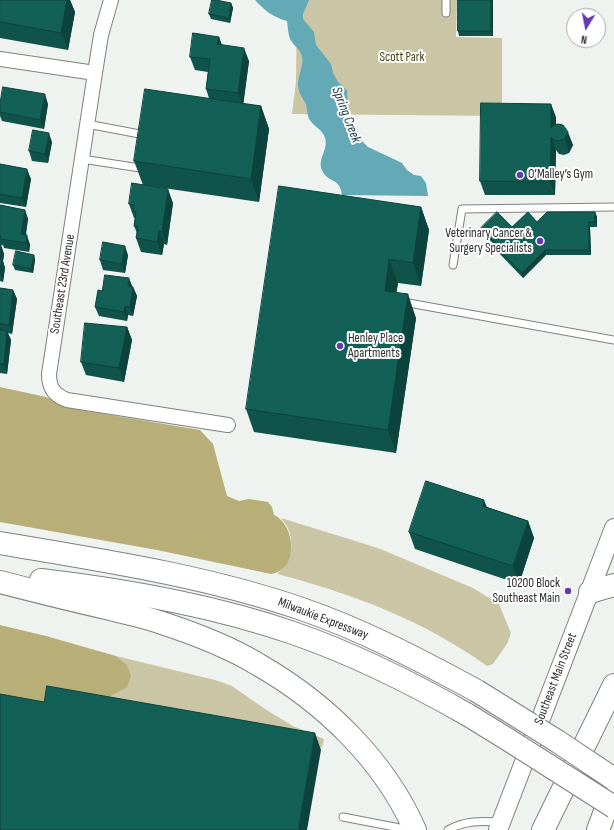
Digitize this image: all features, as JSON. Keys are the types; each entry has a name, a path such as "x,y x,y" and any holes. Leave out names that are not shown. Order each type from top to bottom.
{"main road":[{"name":"Milwaukie Expressway","path":"0,543 156,570 252,593 300,608 347,626 392,646 477,691 557,740 614,779"},
{"name":"Milwaukie Expressway","path":"0,575 103,588 199,607 252,620 292,632 351,655 426,691 520,747 614,807"},
{"path":"0,582 157,621 201,637 259,664 295,687 327,713 357,742 399,799 414,830"},
{"path":"590,592 614,585"},
{"path":"543,830 614,685"},
{"path":"598,830 614,787"}],"street":[{"name":"Southeast 23rd Avenue","path":"111,0 101,34 87,124 50,374 51,388 54,393 67,400 228,425"},
{"path":"0,59 95,73"},
{"name":"Southeast Main Street","path":"500,826 614,528"}],"lane":[{"path":"446,0 446,13"},
{"path":"87,124 145,135 144,142"},
{"path":"82,159 140,168 142,154"},
{"path":"453,265 462,210 614,207"},
{"path":"395,301 614,340"},
{"path":"343,817 414,830"},
{"path":"448,830 462,823 476,821 500,826"}],"green space":[{"name":"Scott Park","path":"297,0 457,0 456,37 502,38 502,116 292,114 296,82"},
{"path":"281,518 378,548 473,588 499,604 511,633 507,644 493,664 487,666 438,635 386,610 333,590 277,574 282,570 288,560 291,549 289,531"},
{"path":"116,656 215,680 232,686 293,726 324,739 322,748 74,704 127,665"}],"shaded area":[{"path":"0,387 46,397 75,409 200,430 213,444 227,496 239,501 249,499 268,502 272,507 274,515 281,520 287,528 291,547 290,557 286,565 280,571 271,574 157,550 0,522"},
{"path":"0,625 46,636 116,656 127,665 131,676 127,687 109,697 74,704 45,699 43,706 0,698"}],"water":[{"name":"Spring Creek","path":"255,0 309,0 303,14 303,19 314,32 316,45 331,64 333,73 338,82 347,90 348,112 357,129 359,138 368,147 402,163 407,170 414,175 421,176 426,183 428,196 342,195 339,185 327,177 322,170 321,162 326,142 322,132 309,119 306,104 299,92 298,84 302,57 299,50 291,40 287,21 270,13"}],"building":[{"path":"0,0 67,0 61,33 0,22"},
{"path":"212,0 231,3 229,18 209,14"},
{"path":"458,0 491,0 491,31 458,31"},
{"path":"193,33 219,37 217,44 244,48 238,93 206,89 210,59 190,57"},
{"path":"3,87 45,94 40,120 0,112"},
{"path":"145,89 261,106 251,179 134,161"},
{"name":"O’Malley’s Gym","path":"481,103 551,104 551,128 558,124 563,125 568,132 565,139 559,141 554,140 551,137 550,182 480,181"},
{"path":"33,130 49,133 45,154 29,151"},
{"path":"0,164 27,169 22,198 0,194"},
{"path":"132,183 168,189 162,232 159,231 157,242 136,238 138,227 134,226 136,212 133,211 134,205 129,204"},
{"name":"Henley Place Apartments","path":"279,186 421,207 413,263 389,259 385,291 408,294 388,430 246,409"},
{"path":"0,205 25,210 21,234 27,235 26,243 0,239"},
{"name":"Veterinary Cancer & Surgery Specialists","path":"497,212 512,227 528,212 537,222 547,212 595,212 595,222 589,222 589,250 545,250 522,273 494,245 496,244 481,228"},
{"path":"103,242 125,246 122,264 100,260"},
{"path":"16,251 34,255 31,269 13,265"},
{"path":"0,259 2,259 0,272"},
{"path":"105,275 129,278 128,286 133,287 130,307 125,306 124,312 95,307 98,290 102,291"},
{"path":"0,288 13,290 9,325 0,324"},
{"path":"85,323 127,327 119,368 81,362"},
{"path":"0,330 7,331 4,364 0,364"},
{"path":"426,481 484,500 482,506 528,521 513,566 409,532"},
{"path":"47,686 315,733 298,830 0,830 0,694 44,702"}],"place":[{"name":"O’Malley’s Gym","path":"520,175"},
{"name":"Veterinary Cancer & Surgery Specialists","path":"540,241"},
{"name":"Henley Place Apartments","path":"340,346"},
{"name":"10200 Block Southeast Main","path":"568,591"}]}
